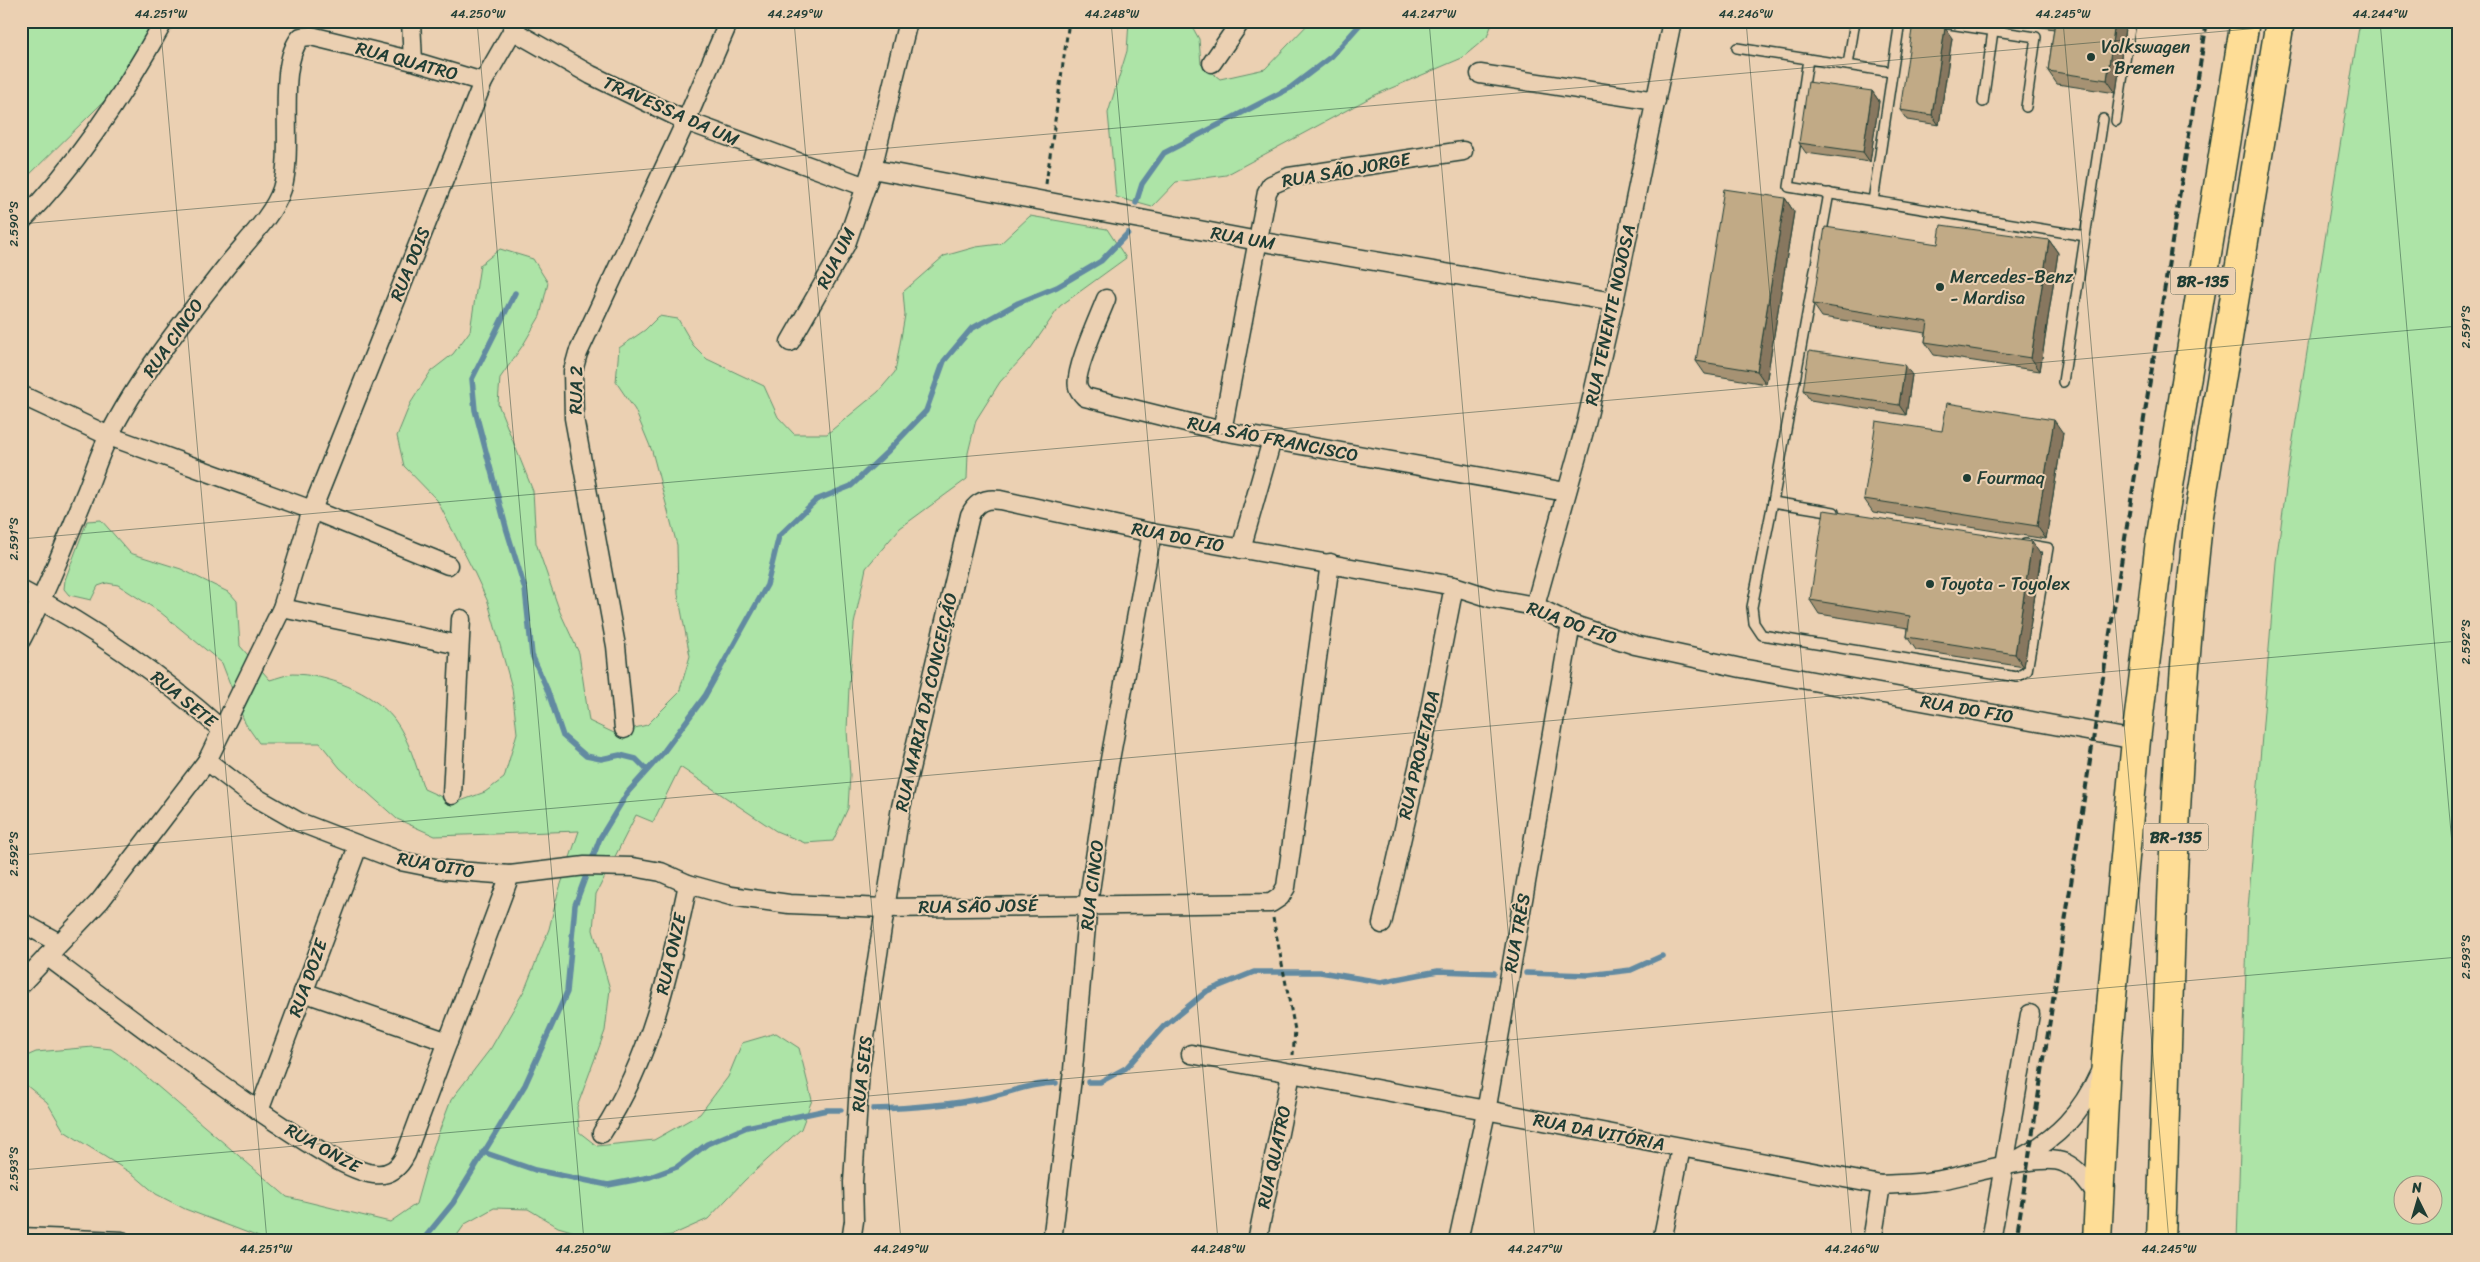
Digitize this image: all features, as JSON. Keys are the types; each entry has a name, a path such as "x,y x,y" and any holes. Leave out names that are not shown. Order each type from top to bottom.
{"highway":[{"name":"BR-135","path":"2097,1241 2106,1060 2136,740 2160,541 2245,21"},
{"name":"BR-135","path":"2161,1241 2181,709 2190,593 2200,506 2280,21"}],"street":[{"path":"21,222 61,177 96,129 164,21"},
{"path":"411,21 413,61"},
{"name":"RUA 2","path":"624,729 616,646 574,418 573,371 578,353 686,122 729,21"},
{"name":"RUA UM","path":"790,342 846,244 872,169 908,21"},
{"path":"1212,63 1241,21"},
{"name":"RUA TENENTE NOJOSA","path":"1534,606 1586,424 1614,302 1672,21"},
{"name":"TRAVESSA DA UM","path":"515,26 591,75 686,122 866,187"},
{"name":"RUA DOIS","path":"312,510 483,82 515,26"},
{"name":"RUA QUATRO","path":"301,37 311,36 413,61 483,82"},
{"name":"RUA CINCO","path":"21,640 42,601 109,436 164,349 266,216 282,190 289,156 288,82 290,60 296,43 301,37"},
{"path":"1480,74 1656,101"},
{"name":"RUA SÃO JORGE","path":"1222,430 1267,192 1271,185 1279,180 1463,151"},
{"name":"RUA UM","path":"872,169 1258,241 1614,302"},
{"name":"RUA SÃO FRANCISCO","path":"1106,299 1081,365 1077,381 1080,392 1094,400 1272,440 1566,492"},
{"path":"21,395 109,436 312,510 448,565"},
{"path":"1241,549 1272,440"},
{"name":"RUA DO FIO","path":"980,501 1000,500 1241,549 1454,586 1491,598 1534,606 1571,624 1635,645 1741,668 2136,740"},
{"name":"RUA MARIA DA CONCEIÇÃO","path":"885,908 901,807 970,515 980,501"},
{"name":"RUA SETE","path":"21,590 127,654 187,699 222,730 282,608 312,510"},
{"name":"RUA CINCO","path":"1052,1241 1074,1070 1088,904 1109,765 1152,532"},
{"path":"1271,903 1280,897 1286,887 1330,563"},
{"name":"RUA PROJETADA","path":"1382,924 1422,750 1454,586"},
{"path":"282,608 459,645"},
{"path":"452,794 461,618"},
{"name":"RUA TRÊS","path":"1458,1241 1486,1112 1571,624"},
{"path":"21,984 100,901 207,760 222,730"},
{"name":"RUA OITO","path":"207,760 250,794 299,822 400,861 445,870 510,875 590,866 648,869 673,876 688,884"},
{"name":"RUA DOZE","path":"259,1111 358,846"},
{"name":"RUA ONZE","path":"53,950 180,1056 259,1111 314,1147 344,1162 373,1174 388,1174 399,1167 406,1154 510,875"},
{"name":"RUA SÃO JOSÉ","path":"688,884 731,896 761,901 885,908 1271,903"},
{"name":"RUA ONZE","path":"602,1133 613,1116 635,1072 654,1023 669,972 688,884"},
{"name":"RUA SEIS","path":"851,1241 854,1221 853,1182 860,1069 885,908"},
{"path":"21,922 53,950"},
{"path":"303,992 448,1042"},
{"path":"1991,1241 2007,1165 2030,1014"},
{"name":"RUA DA VITÓRIA","path":"1191,1054 1486,1112 1588,1129 1881,1185 1932,1182 2007,1165 2040,1160 2064,1162 2083,1176 2099,1198"},
{"name":"RUA DA VITÓRIA","path":"2007,1165 2030,1154 2074,1117 2090,1096 2106,1060"},
{"name":"RUA QUATRO","path":"1257,1241 1291,1074"},
{"path":"1662,1241 1681,1148"},
{"path":"1872,1241 1881,1185"},
{"path":"21,1237 122,1241"}],"lane":[{"path":"1842,21 1855,22 1848,66"},
{"path":"1873,200 1900,21"},
{"path":"1929,21 2036,37 2026,107"},
{"path":"2116,121 2131,21"},
{"path":"1983,102 1993,31"},
{"path":"1737,48 1892,72"},
{"path":"1808,59 1789,187 2085,236"},
{"path":"2064,382 2103,119"},
{"path":"1829,193 1752,607 1754,623 1762,635 2017,677 2027,671 2048,548 2018,543"},
{"path":"1773,502 1842,513"}],"path":[{"path":"1044,202 1069,21"},
{"path":"1271,903 1294,1030 1291,1074"}],"green space":[{"path":"21,21 168,21 161,45 21,183"},
{"path":"1129,21 1189,21 1199,39 1201,64 1220,79 1265,69 1311,21 1493,21 1487,37 1462,58 1375,95 1226,175 1176,182 1152,207 1116,197 1108,113 1127,51"},
{"path":"2360,21 2459,21 2459,1241 2237,1241 2248,909 2276,562 2291,452"},
{"path":"1030,216 1107,229 1126,258 1060,306 1031,348 1000,382 976,420 968,453 967,479 900,528 866,568 854,624 849,687 847,730 850,775 848,808 833,841 805,843 776,831 680,767 653,822 636,815 596,894 593,930 610,989 605,1031 577,1107 579,1132 597,1146 654,1140 700,1114 728,1077 742,1043 776,1033 799,1048 812,1100 801,1129 745,1180 708,1219 672,1235 629,1241 606,1241 558,1227 528,1209 494,1208 465,1224 453,1241 274,1241 264,1239 185,1209 156,1194 134,1175 64,1131 47,1102 21,1081 22,1058 36,1052 93,1047 111,1049 128,1061 287,1197 390,1222 416,1204 428,1161 451,1100 491,1048 525,989 549,929 558,893 579,831 435,836 397,819 340,768 320,743 259,743 245,723 222,663 160,612 118,585 107,583 98,586 91,600 69,595 64,589 65,580 87,521 101,520 130,553 181,569 230,593 237,601 240,646 270,680 292,674 319,677 348,686 385,709 404,735 424,789 455,803 485,792 504,778 517,733 512,688 488,602 437,500 404,466 397,436 410,404 431,371 453,354 470,331 480,265 500,249 533,259 548,283 540,316 500,378 498,404 533,491 536,543 560,612 579,653 589,721 614,733 647,725 679,693 690,656 678,594 677,545 652,451 635,410 616,382 619,348 645,330 659,316 678,319 693,345 707,359 764,386 778,417 794,434 827,434 878,392 895,372 905,315 903,292 944,256 976,247 1000,244"}],"building":[{"name":"Volkswagen - Bremen","path":"2055,21 2115,21 2107,80 2048,71"},
{"path":"1913,23 1945,28 1932,115 1900,110"},
{"path":"1808,82 1872,91 1863,152 1799,143"},
{"path":"1724,189 1785,198 1757,371 1696,361"},
{"name":"Mercedes-Benz - Mardisa","path":"1941,225 2049,240 2031,358 1925,342 1928,322 1813,304 1825,227 1938,244"},
{"path":"1809,351 1905,365 1899,405 1803,390"},
{"name":"Fourmaq","path":"1947,403 2054,420 2037,526 1864,499 1876,421 1942,431"},
{"name":"Toyota - Toyolex","path":"1824,510 2032,542 2015,654 1907,637 1910,616 1810,600"}],"waterway":[{"path":"1136,203 1142,184 1164,153 1290,88 1332,56 1363,21"},
{"path":"422,1241 453,1203 525,1085 567,992 575,905 600,838 628,792 662,754 705,696 767,585 779,536 816,500 851,486 926,411 944,361 971,329 1018,303 1057,287 1101,261 1128,233"},
{"path":"515,293 472,379 475,410 507,531 525,589 532,655 547,689 563,736 586,756 601,759 620,755 636,759 647,770"},
{"path":"1526,973 1589,975 1631,970 1662,956"},
{"path":"1088,1082 1100,1082 1126,1068 1163,1027 1207,991 1254,972 1320,972 1381,982 1438,971 1494,973"},
{"path":"873,1109 957,1103 1047,1083 1056,1083"},
{"path":"483,1152 535,1170 608,1185 650,1177 677,1167 707,1144 747,1127 827,1110 841,1110"}],"railway":[{"path":"2016,1241 2207,21"}],"place":[{"name":"Volkswagen - Bremen","path":"2091,57"},
{"name":"Mercedes-Benz - Mardisa","path":"1940,287"},
{"name":"Fourmaq","path":"1967,478"},
{"name":"Toyota - Toyolex","path":"1930,584"}]}
